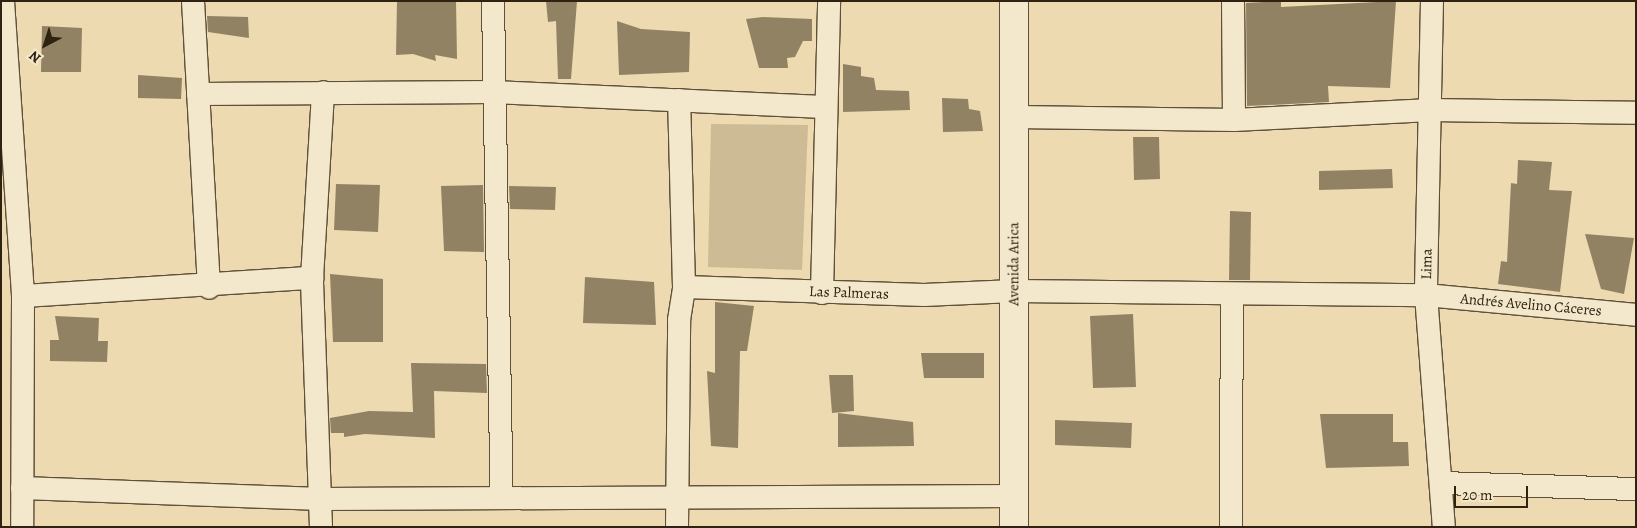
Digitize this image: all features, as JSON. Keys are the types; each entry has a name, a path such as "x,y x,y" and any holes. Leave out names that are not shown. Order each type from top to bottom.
{"street":[{"path":"3,1 23,296 22,527"},
{"path":"193,1 209,288"},
{"path":"493,1 493,92 502,496"},
{"path":"822,292 824,107 830,1"},
{"name":"Avenida Arica","path":"1014,1 1014,527"},
{"path":"1233,1 1234,120"},
{"name":"Lima","path":"1432,1 1426,295 1444,527"},
{"path":"321,527 312,278 323,92"},
{"path":"198,94 493,92 824,107"},
{"path":"677,527 679,320 684,287 679,100"},
{"path":"1015,117 1234,120 1431,110 1636,113"},
{"path":"23,296 209,288 312,278"},
{"name":"Las Palmeras","path":"684,287 924,295 1014,291 1232,296"},
{"name":"Andrés Avelino Cáceres","path":"1232,296 1426,295 1636,315"},
{"path":"1232,296 1232,527"},
{"path":"1442,483 1636,489"},
{"path":"22,488 321,499 502,496 1014,496"}],"shaded area":[{"path":"711,124 808,125 802,270 708,267"}],"building":[{"path":"397,1 456,1 457,59 435,55 436,61 413,54 396,55"},
{"path":"546,1 577,1 571,79 558,79 556,21 548,22"},
{"path":"1281,1 1281,7 1396,1 1390,88 1328,86 1329,102 1247,106 1246,3"},
{"path":"207,16 248,17 249,38 208,32"},
{"path":"763,17 812,19 812,41 803,41 795,57 787,58 788,68 759,68 746,19"},
{"path":"617,21 641,29 690,32 689,72 619,75"},
{"path":"42,26 82,28 81,72 41,72"},
{"path":"843,64 861,67 861,76 874,78 876,90 909,91 910,110 843,112"},
{"path":"138,75 182,78 181,99 138,98"},
{"path":"942,98 968,99 969,109 980,111 983,131 943,132"},
{"path":"1133,137 1159,137 1160,179 1134,180"},
{"path":"1518,160 1552,162 1549,190 1572,191 1560,292 1498,284 1501,261 1507,262 1511,183 1517,184"},
{"path":"1392,169 1393,188 1319,190 1319,171"},
{"path":"336,184 380,185 378,232 334,230"},
{"path":"483,185 484,252 444,251 441,186"},
{"path":"509,186 556,187 555,210 510,209"},
{"path":"1230,211 1251,212 1250,280 1229,280"},
{"path":"1585,234 1634,238 1624,294 1601,289"},
{"path":"330,274 383,279 383,342 333,342"},
{"path":"585,277 654,282 656,325 583,323"},
{"path":"715,302 754,306 747,351 740,351 738,448 711,446 707,371 715,373"},
{"path":"1133,314 1136,387 1093,388 1090,316"},
{"path":"55,316 99,318 98,341 108,341 107,362 50,361 50,340 59,340"},
{"path":"921,353 984,353 984,378 924,378"},
{"path":"411,363 486,364 487,393 434,391 435,438 365,434 344,437 344,433 331,433 330,418 369,411 413,412"},
{"path":"829,375 853,375 854,411 832,413"},
{"path":"838,413 913,422 914,446 838,447"},
{"path":"1320,414 1393,414 1393,442 1408,442 1409,466 1326,468"},
{"path":"1055,420 1132,423 1131,448 1055,445"}]}
